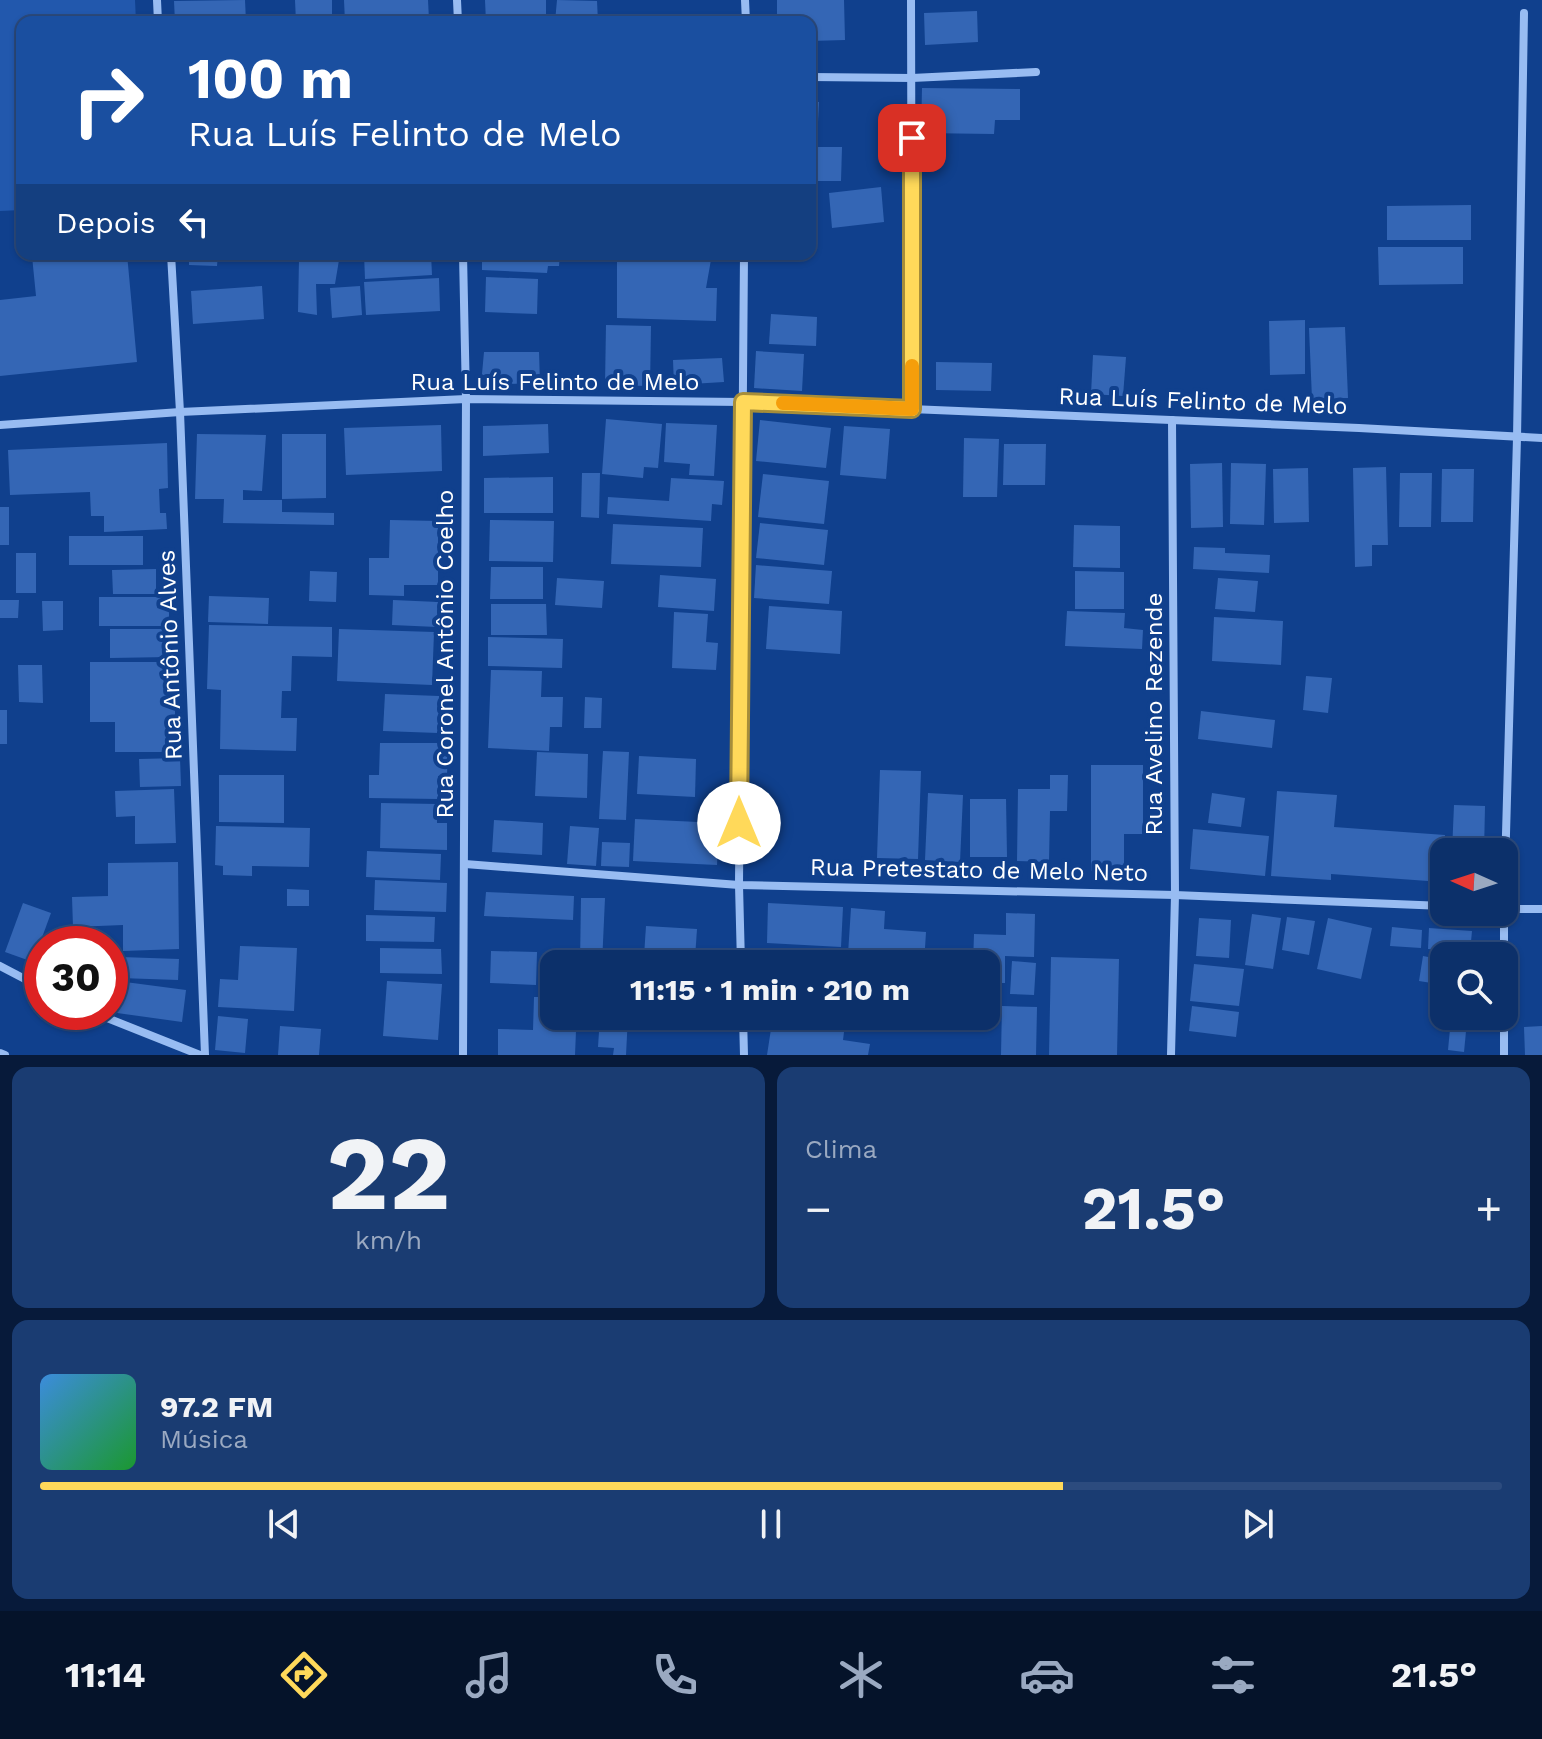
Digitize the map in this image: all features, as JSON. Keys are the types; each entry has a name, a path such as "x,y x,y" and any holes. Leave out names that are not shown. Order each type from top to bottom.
{"street":[{"path":"911,0 912,409"},
{"path":"1506,838 1524,13"},
{"path":"816,77 912,78 1036,72"},
{"name":"Rua Antônio Alves","path":"171,260 180,412 203,1055"},
{"name":"Rua Coronel Antônio Coelho","path":"463,260 466,399 463,1055"},
{"path":"741,950 744,260"},
{"name":"Rua Luís Felinto de Melo","path":"0,425 180,412 466,399 743,402 1542,438"},
{"name":"Rua Avelino Rezende","path":"1171,1055 1175,895 1172,420"},
{"name":"Rua Pretestato de Melo Neto","path":"465,864 739,885 1175,895 1430,905"},
{"path":"1518,909 1542,909"},
{"path":"0,966 24,979"},
{"path":"128,1026 203,1055"},
{"path":"743,1030 744,1055"},
{"path":"1504,1030 1504,1055"}],"shaded area":[{"path":"0,0 135,0 136,16 16,16 16,210 0,211"}],"building":[{"path":"245,0 246,16 175,16 174,1"},
{"path":"295,0 332,0 332,16 296,16"},
{"path":"344,0 428,0 429,16 345,16"},
{"path":"485,0 546,0 546,16 486,16"},
{"path":"557,0 597,1 598,16 556,16"},
{"path":"777,0 844,0 845,40 816,41 816,16 777,16"},
{"path":"977,11 978,42 925,45 924,13"},
{"path":"922,88 1020,89 1020,120 995,120 994,134 921,133"},
{"path":"816,102 819,102 817,142"},
{"path":"816,147 842,147 841,181 816,181"},
{"path":"881,187 884,222 832,228 829,193"},
{"path":"1471,205 1471,240 1387,240 1387,206"},
{"path":"1378,247 1463,247 1463,284 1379,285"},
{"path":"32,260 128,260 137,362 0,376 0,300 36,296"},
{"path":"189,260 218,260 217,266 189,265"},
{"path":"299,260 339,260 335,284 316,284 317,315 298,312"},
{"path":"364,260 431,260 432,275 365,279"},
{"path":"482,260 560,260 559,266 548,266 547,273 482,270"},
{"path":"617,260 711,260 706,288 717,288 716,321 617,318"},
{"path":"486,277 538,279 537,314 485,312"},
{"path":"439,278 440,311 366,315 364,282"},
{"path":"262,286 264,319 193,324 191,291"},
{"path":"360,286 362,315 332,318 330,288"},
{"path":"771,314 817,317 816,346 769,344"},
{"path":"1305,320 1305,374 1270,375 1269,321"},
{"path":"606,325 651,326 650,386 605,385"},
{"path":"1345,327 1348,398 1312,399 1309,328"},
{"path":"756,351 804,354 802,391 754,388"},
{"path":"484,352 539,352 540,383 481,385"},
{"path":"1093,355 1126,357 1123,396 1091,394"},
{"path":"722,358 724,382 674,385 673,360"},
{"path":"936,362 992,363 991,391 936,390"},
{"path":"606,419 662,424 658,468 644,467 643,478 602,474"},
{"path":"760,420 831,428 826,468 756,461"},
{"path":"666,423 717,425 714,476 689,475 690,464 664,462"},
{"path":"548,424 549,453 483,456 483,426"},
{"path":"441,425 442,471 346,475 344,428"},
{"path":"844,426 890,429 886,479 840,475"},
{"path":"197,434 266,435 262,491 243,490 243,500 282,500 282,512 334,513 334,525 223,523 224,499 195,499"},
{"path":"282,434 326,434 326,498 282,499"},
{"path":"964,438 999,439 997,497 963,497"},
{"path":"167,443 168,488 159,489 160,513 166,513 167,529 104,532 104,516 91,516 90,492 10,495 8,450"},
{"path":"1004,444 1046,444 1045,485 1003,485"},
{"path":"1222,463 1223,527 1191,528 1190,464"},
{"path":"1231,463 1266,464 1264,525 1230,524"},
{"path":"1386,467 1388,545 1372,545 1372,566 1355,567 1353,468"},
{"path":"1308,468 1309,522 1274,523 1273,469"},
{"path":"1442,469 1474,469 1473,522 1441,522"},
{"path":"582,473 600,473 599,518 581,517"},
{"path":"1400,473 1432,473 1431,527 1399,527"},
{"path":"763,474 829,481 824,524 758,517"},
{"path":"553,477 553,513 484,513 484,478"},
{"path":"671,478 724,481 722,505 712,504 711,521 607,514 608,497 669,501"},
{"path":"0,507 9,507 9,545 0,545"},
{"path":"390,520 438,521 438,585 404,585 404,596 369,595 369,558 389,558"},
{"path":"490,520 554,521 553,562 489,561"},
{"path":"760,523 828,530 824,565 756,558"},
{"path":"613,524 703,528 701,567 611,564"},
{"path":"1074,525 1120,526 1120,568 1073,567"},
{"path":"69,536 143,536 143,565 69,565"},
{"path":"1194,547 1225,548 1225,553 1270,555 1269,573 1193,569"},
{"path":"16,553 36,553 36,593 16,593"},
{"path":"756,565 832,571 829,604 754,598"},
{"path":"491,567 543,567 543,599 490,599"},
{"path":"156,569 156,594 113,594 112,570"},
{"path":"310,571 337,572 336,602 309,601"},
{"path":"1075,571 1124,572 1124,609 1075,609"},
{"path":"660,575 716,579 714,611 658,607"},
{"path":"557,578 604,581 602,608 555,605"},
{"path":"1218,578 1258,581 1255,612 1215,609"},
{"path":"209,596 269,598 268,624 208,622"},
{"path":"99,597 169,597 169,626 99,626"},
{"path":"0,600 19,600 18,618 0,618"},
{"path":"393,600 438,602 437,627 392,625"},
{"path":"42,601 63,601 63,630 43,631"},
{"path":"491,604 546,604 547,635 491,635"},
{"path":"769,606 842,611 840,654 766,649"},
{"path":"1067,611 1125,613 1124,628 1143,630 1142,649 1065,646"},
{"path":"674,612 708,614 706,642 718,643 716,670 672,668"},
{"path":"1214,617 1283,621 1281,665 1212,661"},
{"path":"209,625 332,627 332,657 292,656 291,691 282,691 281,718 297,718 296,751 220,749 221,690 207,689"},
{"path":"110,629 169,629 169,657 110,658"},
{"path":"339,629 434,632 432,685 337,681"},
{"path":"488,637 563,639 562,668 488,666"},
{"path":"90,662 175,662 175,752 115,752 115,722 90,722"},
{"path":"18,665 42,665 43,703 19,702"},
{"path":"491,670 542,671 541,697 563,697 562,727 550,727 549,751 488,748"},
{"path":"1306,676 1332,678 1328,713 1303,710"},
{"path":"385,694 439,696 438,733 383,731"},
{"path":"585,697 602,698 601,728 584,728"},
{"path":"0,710 7,710 7,744 0,744"},
{"path":"1201,711 1275,720 1272,748 1198,739"},
{"path":"380,743 448,743 447,776 438,776 438,799 369,798 369,775 379,775"},
{"path":"603,751 629,752 626,820 599,819"},
{"path":"537,752 588,754 587,798 535,796"},
{"path":"639,756 696,759 695,797 637,794"},
{"path":"180,758 181,786 140,787 139,759"},
{"path":"1091,765 1143,765 1143,834 1124,834 1124,871 1091,871"},
{"path":"880,770 921,771 918,859 877,858"},
{"path":"219,775 284,775 284,823 219,822"},
{"path":"1050,775 1068,775 1067,811 1050,811 1049,862 1017,861 1018,789 1050,789"},
{"path":"174,789 176,843 135,844 135,816 116,817 115,791"},
{"path":"1277,791 1337,795 1334,827 1445,835 1445,838 1430,838 1430,881 1331,874 1331,880 1271,876"},
{"path":"928,793 963,795 960,862 925,860"},
{"path":"1212,793 1245,798 1241,827 1208,823"},
{"path":"970,799 1006,799 1007,857 970,857"},
{"path":"381,803 437,804 437,823 447,823 447,850 380,848"},
{"path":"1454,805 1485,806 1484,838 1453,838"},
{"path":"635,819 719,823 717,865 633,861"},
{"path":"494,820 543,823 542,855 492,852"},
{"path":"216,826 310,828 309,867 252,866 252,876 223,875 223,866 215,865"},
{"path":"570,826 599,828 596,866 567,864"},
{"path":"1193,829 1269,836 1265,876 1190,869"},
{"path":"602,842 630,843 629,867 601,866"},
{"path":"367,851 441,854 440,880 366,877"},
{"path":"178,862 179,949 128,951 128,926 73,926 72,897 108,896 108,863"},
{"path":"375,880 447,883 446,912 374,910"},
{"path":"287,889 309,890 309,906 287,906"},
{"path":"486,892 574,896 573,920 484,916"},
{"path":"581,898 605,898 603,950 580,950"},
{"path":"23,903 51,913 46,926 24,926 24,959 5,952"},
{"path":"768,903 843,907 841,947 767,943"},
{"path":"851,908 885,911 884,929 926,932 925,950 848,950"},
{"path":"1006,913 1035,914 1034,957 1005,956 1005,983 1000,983 1000,950 973,950 974,934 1006,935"},
{"path":"1252,914 1281,918 1273,969 1245,965"},
{"path":"366,915 435,917 434,942 366,941"},
{"path":"1287,917 1315,921 1309,955 1282,950"},
{"path":"1199,918 1231,920 1229,958 1196,956"},
{"path":"1328,918 1372,928 1361,979 1317,969"},
{"path":"646,926 697,929 696,950 644,950"},
{"path":"1392,927 1422,930 1421,948 1390,946"},
{"path":"1429,928 1472,931 1471,942 1430,942 1428,949"},
{"path":"240,946 297,948 294,1011 218,1007 220,979 238,980"},
{"path":"380,948 441,949 442,974 380,973"},
{"path":"491,951 537,952 536,985 490,983"},
{"path":"1423,956 1430,957 1430,983 1419,981"},
{"path":"128,957 179,959 178,980 128,978"},
{"path":"1051,957 1119,959 1117,1055 1049,1055"},
{"path":"1012,961 1036,963 1034,995 1010,994"},
{"path":"1194,964 1244,969 1239,1006 1190,1001"},
{"path":"387,981 442,984 438,1040 383,1036"},
{"path":"128,982 186,990 182,1022 128,1014"},
{"path":"534,997 540,997 540,1030 595,1030 576,1031 575,1055 498,1055 498,1029 533,1030"},
{"path":"1002,1006 1037,1007 1036,1055 1001,1055"},
{"path":"1192,1006 1239,1012 1236,1037 1189,1031"},
{"path":"218,1016 248,1019 245,1053 215,1050"},
{"path":"280,1026 321,1029 319,1055 278,1055"},
{"path":"1542,1026 1542,1055 1525,1055 1524,1027"},
{"path":"599,1030 627,1030 626,1055 613,1055 614,1048 598,1047"},
{"path":"771,1030 844,1030 843,1040 870,1044 868,1055 767,1055"},
{"path":"1450,1030 1466,1030 1464,1052 1448,1050"}],"slow traffic":[{"path":"783,403 912,409 912,366"}],"route":[{"path":"739,823 743,402 912,409 912,138"}]}
